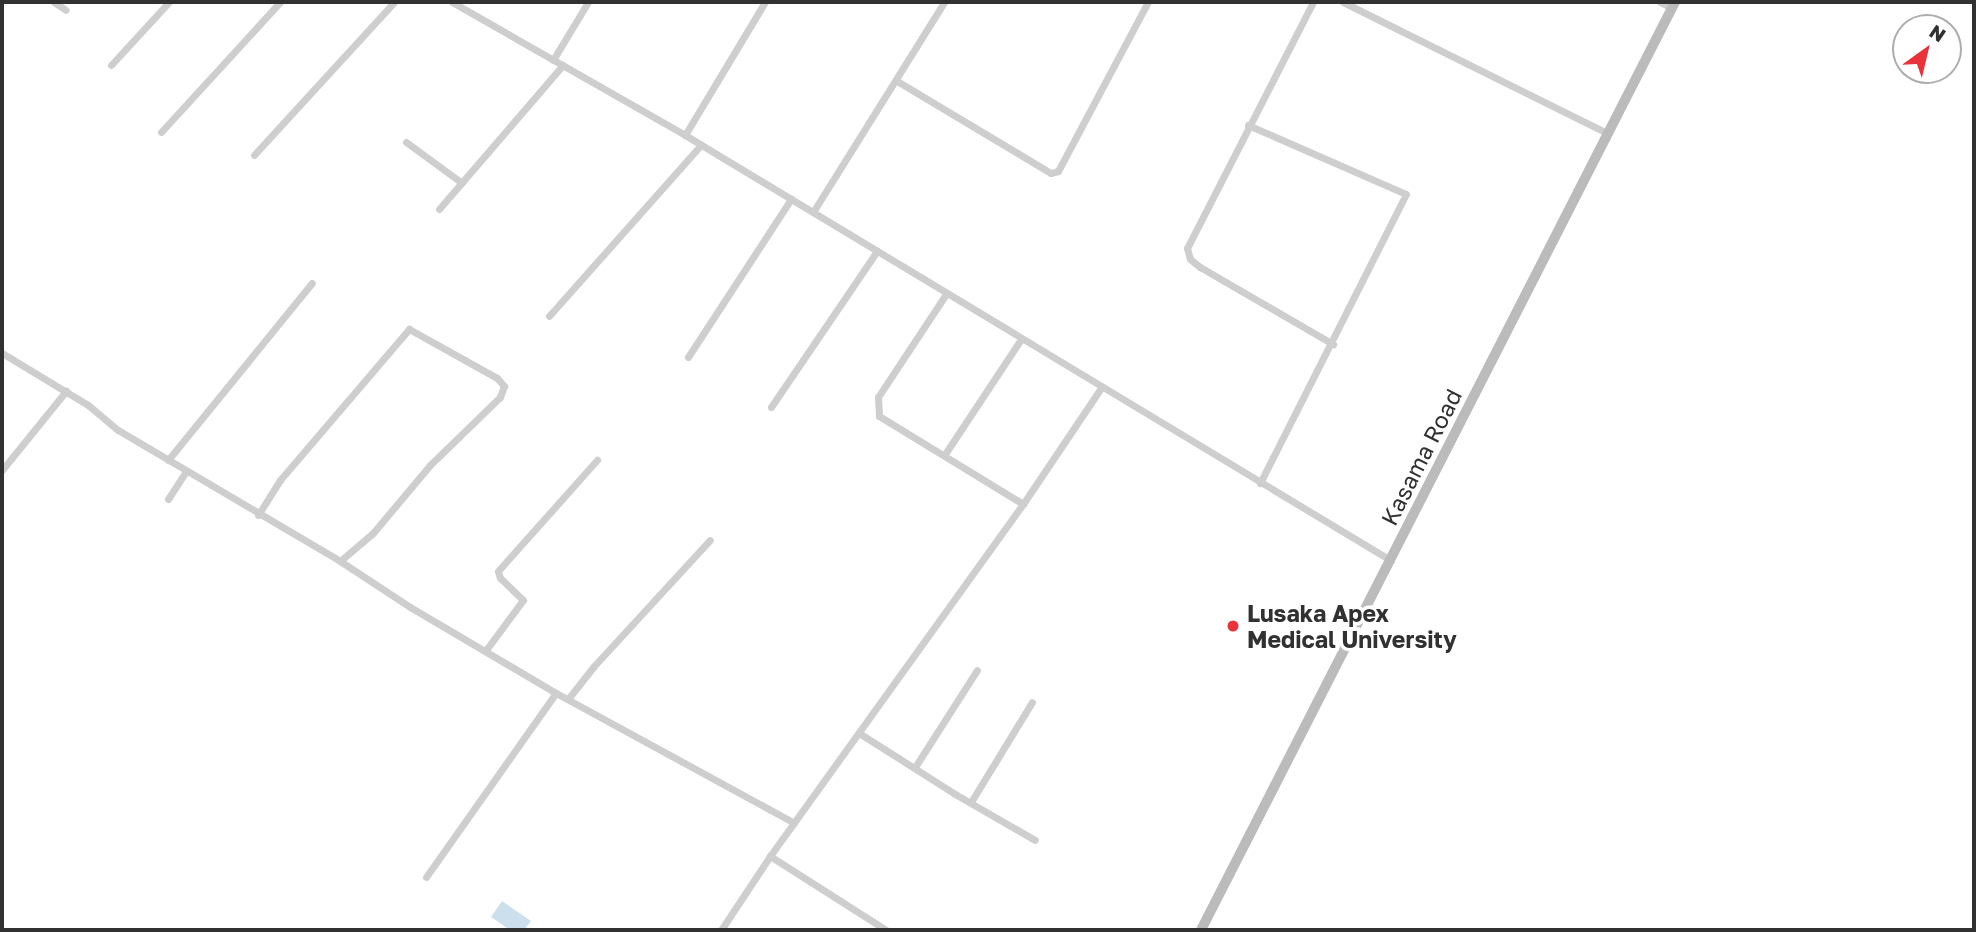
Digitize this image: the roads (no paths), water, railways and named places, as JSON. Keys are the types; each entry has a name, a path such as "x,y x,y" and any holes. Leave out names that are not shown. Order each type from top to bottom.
{"street":[{"path":"54,2 66,10"},
{"path":"111,65 169,2"},
{"path":"162,132 280,2"},
{"path":"254,155 394,2"},
{"path":"452,2 685,135 1390,560"},
{"path":"553,60 588,2"},
{"path":"685,135 765,2"},
{"path":"813,212 944,2"},
{"path":"897,80 1051,173 1058,171 1148,2"},
{"path":"1313,2 1187,247 1189,259 1333,344"},
{"path":"1343,2 1607,133"},
{"path":"1660,2 1674,5"},
{"name":"Kasama Road","path":"1201,930 1674,5"},
{"path":"439,209 564,65"},
{"path":"1248,125 1406,194 1333,344 1260,483"},
{"path":"407,142 462,183"},
{"path":"549,316 701,145"},
{"path":"688,357 791,200"},
{"path":"771,407 877,251"},
{"path":"168,460 312,284"},
{"path":"946,294 878,397 879,416 1023,504"},
{"path":"258,515 280,480 410,329 497,378 504,386 500,397 430,465 373,533 340,561"},
{"path":"945,454 1021,339"},
{"path":"2,353 88,405 118,430 340,561 410,607 556,693 794,823"},
{"path":"721,930 769,856 1023,504 1101,388"},
{"path":"2,470 66,391"},
{"path":"486,650 523,600 500,578 498,571 597,460"},
{"path":"168,499 186,471"},
{"path":"568,699 594,666 710,540"},
{"path":"915,767 977,670"},
{"path":"426,877 556,693"},
{"path":"971,802 1032,702"},
{"path":"859,733 1035,839"},
{"path":"769,856 886,930"}],"water":[{"path":"502,901 531,921 524,930 510,930 491,917"}],"place":[{"name":"Lusaka Apex Medical University","path":"1233,626"}]}
